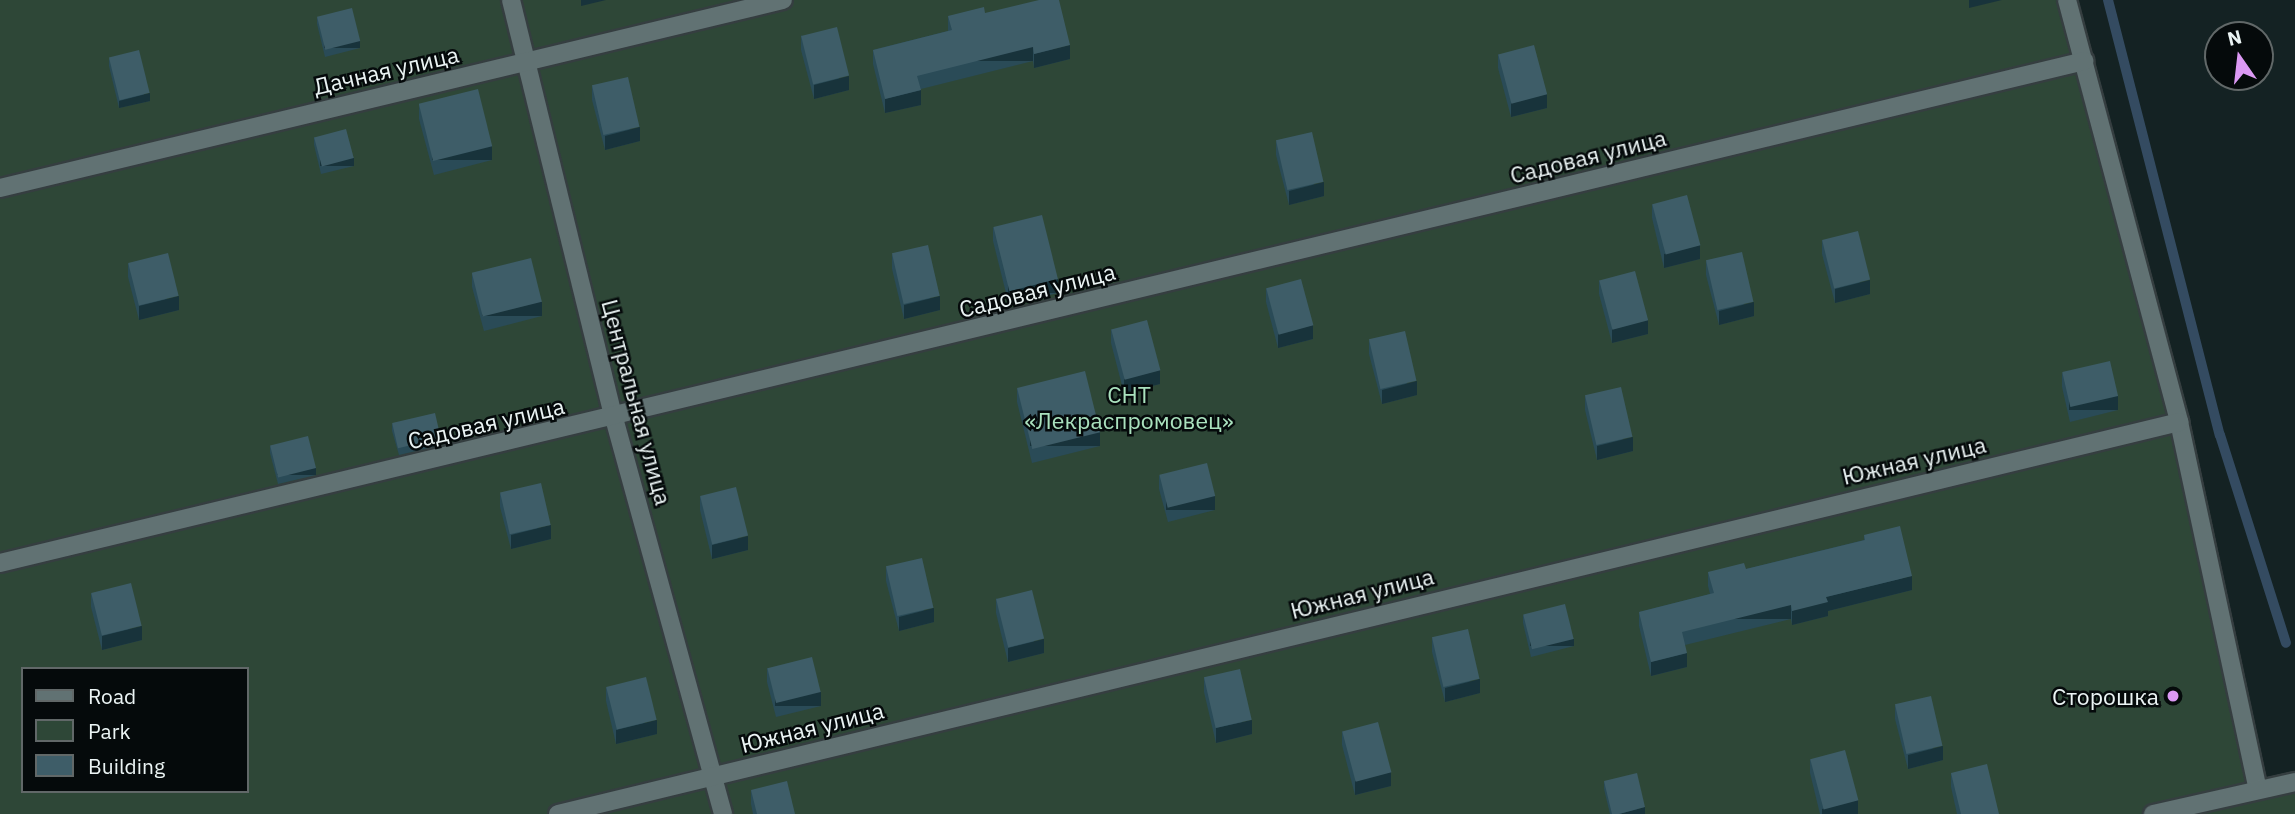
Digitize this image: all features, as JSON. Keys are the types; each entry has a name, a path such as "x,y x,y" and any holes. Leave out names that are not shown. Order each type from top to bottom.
{"street":[{"name":"Центральная улица","path":"511,0 614,418 723,814"},
{"name":"Дачная улица","path":"0,188 783,0"},
{"path":"2067,0 2179,422 2258,789"},
{"name":"Садовая улица","path":"0,563 614,418 2084,61"},
{"name":"Южная улица","path":"558,814 2179,422"},
{"path":"2153,814 2295,782"}],"green space":[{"name":"СНТ «Лекраспромовец»","path":"0,0 2067,0 2258,789 2153,814 0,814"},
{"path":"2295,788 2295,814 2187,814"}],"building":[{"path":"1039,0 1059,0 1070,45 1034,54 1033,47 917,76 921,90 885,99 873,50 952,30 948,16 984,7 985,13"},
{"path":"352,8 360,41 325,50 317,17"},
{"path":"837,27 849,76 813,84 801,36"},
{"path":"1534,45 1547,94 1511,104 1498,55"},
{"path":"139,50 150,93 120,100 109,57"},
{"path":"628,77 639,127 603,135 592,85"},
{"path":"478,89 492,146 433,161 419,104"},
{"path":"346,129 354,158 322,167 314,138"},
{"path":"1312,132 1323,182 1287,190 1276,140"},
{"path":"1687,195 1700,245 1666,255 1652,204"},
{"path":"1042,215 1058,279 1009,291 993,227"},
{"path":"1858,231 1870,280 1834,288 1822,240"},
{"path":"928,245 940,296 904,304 892,253"},
{"path":"1742,252 1753,302 1717,310 1706,260"},
{"path":"168,253 179,296 139,306 128,263"},
{"path":"531,258 542,302 483,316 472,273"},
{"path":"1635,271 1648,320 1612,330 1599,281"},
{"path":"1301,279 1313,325 1279,335 1266,288"},
{"path":"1147,320 1160,370 1125,380 1111,330"},
{"path":"1405,331 1416,381 1380,389 1369,339"},
{"path":"2110,361 2118,396 2070,407 2062,372"},
{"path":"1085,371 1100,432 1032,449 1017,388"},
{"path":"1621,387 1632,437 1596,445 1585,395"},
{"path":"435,413 441,438 398,448 392,423"},
{"path":"308,436 316,468 278,477 270,445"},
{"path":"1207,463 1215,496 1168,508 1159,475"},
{"path":"541,483 551,525 510,534 500,492"},
{"path":"736,487 748,536 712,544 700,496"},
{"path":"1900,526 1912,576 1826,597 1828,602 1792,611 1791,605 1682,632 1687,653 1651,662 1639,612 1714,593 1708,572 1744,563 1746,569 1865,540 1864,535"},
{"path":"922,558 933,608 897,616 886,566"},
{"path":"131,583 142,626 102,636 91,593"},
{"path":"1032,590 1044,639 1008,647 996,599"},
{"path":"1565,604 1574,639 1532,649 1523,614"},
{"path":"1468,629 1479,679 1443,687 1432,637"},
{"path":"812,657 821,692 776,703 767,668"},
{"path":"1240,669 1252,720 1216,728 1204,677"},
{"path":"646,677 657,720 617,730 606,687"},
{"path":"1931,696 1942,746 1906,754 1895,704"},
{"path":"1378,722 1391,772 1356,782 1342,732"},
{"path":"1845,750 1858,800 1824,810 1810,759"},
{"path":"1987,764 1999,814 1961,814 1951,773"},
{"path":"1637,773 1645,807 1612,814 1604,781"},
{"path":"787,781 795,814 757,814 751,790"}],"waterway":[{"path":"2108,0 2220,435 2286,643"}],"place":[{"name":"Сторошка","path":"2173,696"}]}
